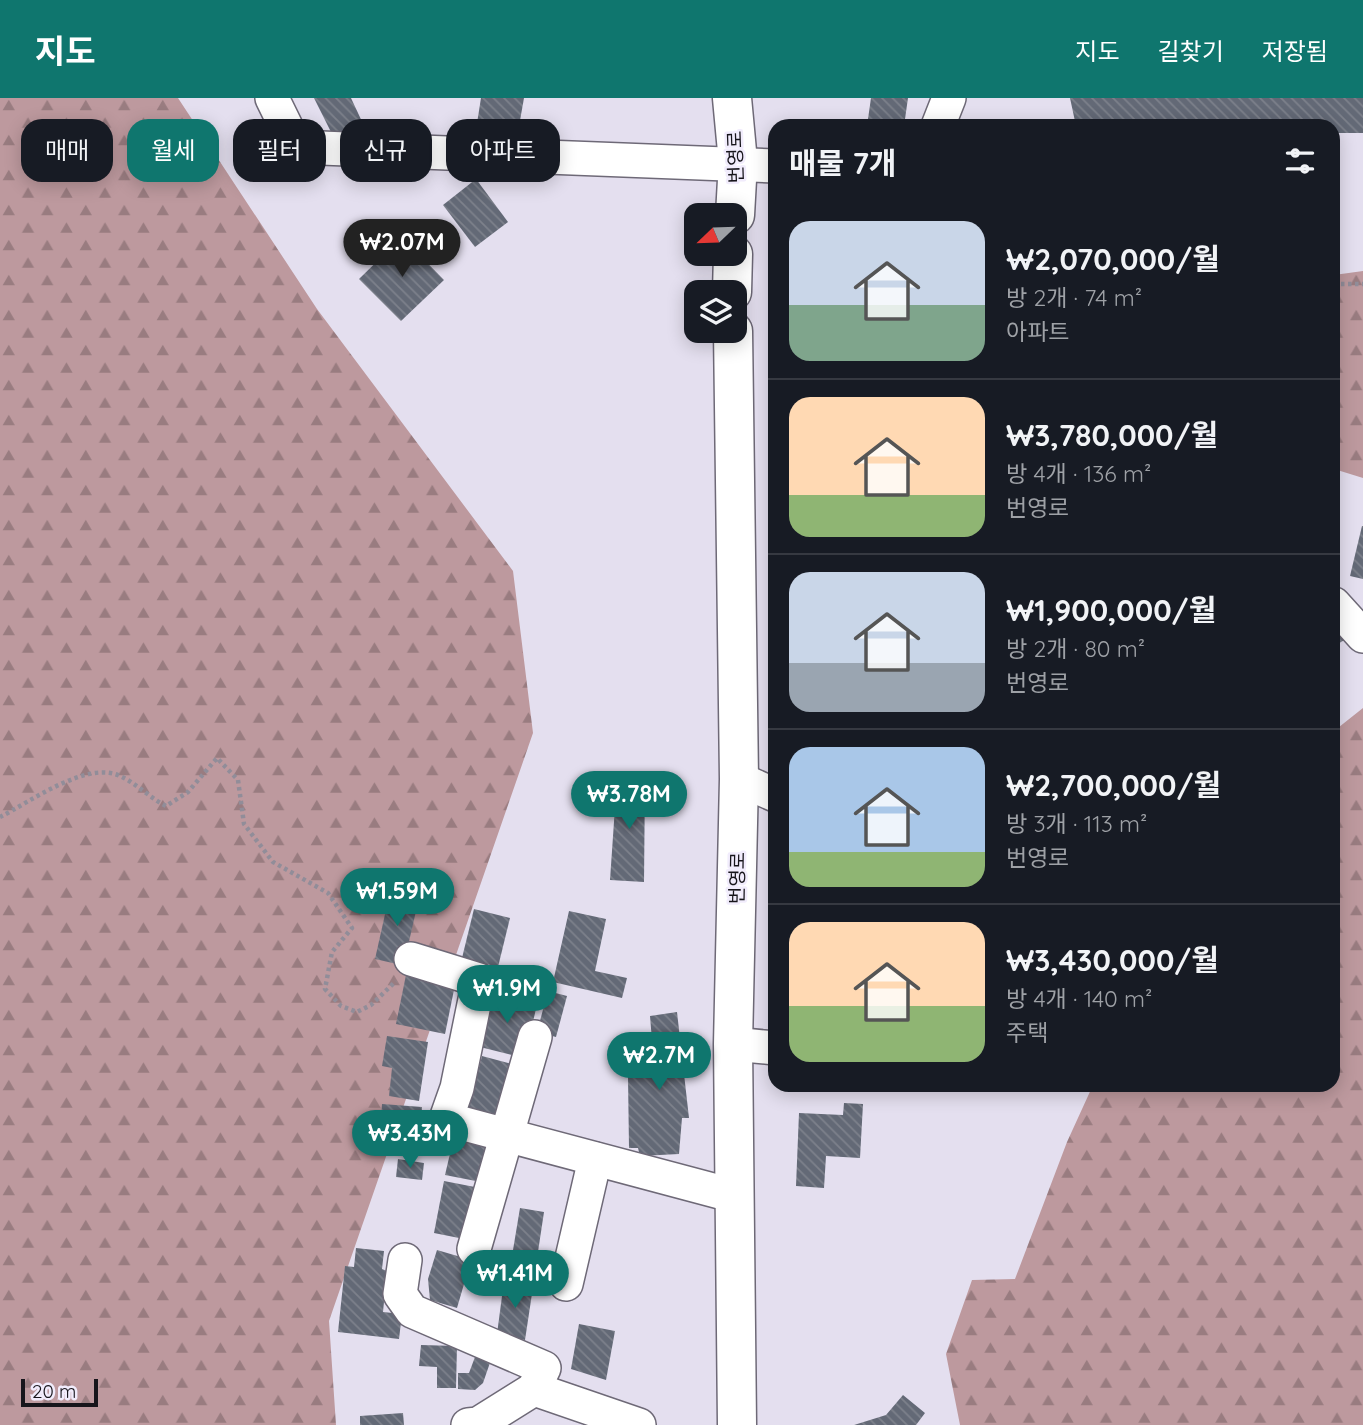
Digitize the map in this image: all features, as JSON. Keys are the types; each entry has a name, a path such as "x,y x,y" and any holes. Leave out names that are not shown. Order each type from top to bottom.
{"main road":[{"name":"번영로","path":"732,98 738,162 736,203"},
{"name":"번영로","path":"733,343 739,779 733,1044 737,1425"}],"street":[{"path":"272,98 296,147 768,165"},
{"path":"941,119 949,98"},
{"path":"1340,611 1363,636"},
{"path":"739,779 768,791"},
{"path":"411,959 480,980 457,1088 446,1119 735,1196"},
{"path":"474,1249 505,1134 536,1037"},
{"path":"733,1044 768,1047"},
{"path":"566,1284 595,1159"},
{"path":"405,1260 400,1294 412,1311 544,1368 534,1389 478,1424 468,1425"},
{"path":"534,1389 639,1425"}],"path":[{"path":"1340,284 1363,284"},
{"path":"0,817 70,780 93,772 119,775 166,806 188,792 217,758 238,780 244,824 265,852 273,862 328,893 352,929 332,952 325,975 325,989 341,1006 357,1012 371,1005 408,968 411,959"}],"green space":[{"path":"0,98 178,98 192,119 127,119 127,182 219,182 219,160 317,309 513,571 533,733 329,1321 336,1425 0,1425"},
{"path":"1363,271 1363,478 1340,471 1340,274"},
{"path":"1363,708 1363,1425 960,1425 946,1354 972,1280 1015,1279 1067,1142 1090,1092 1340,1092 1340,726"}],"building":[{"path":"314,98 351,98 361,119 340,119 340,140 336,142"},
{"path":"481,98 524,98 520,119 478,119"},
{"path":"871,98 908,98 905,119 868,119"},
{"path":"1070,98 1363,98 1363,133 1340,133 1340,119 1074,119"},
{"path":"472,182 478,182 508,222 475,247 443,205"},
{"path":"402,237 444,280 401,321 359,279"},
{"path":"1363,526 1363,579 1350,576"},
{"path":"1340,618 1355,634 1340,643"},
{"path":"645,777 644,882 610,880 617,778"},
{"path":"390,892 419,898 405,959 397,964 375,959"},
{"path":"474,909 510,918 498,967 462,958"},
{"path":"569,911 606,919 595,971 627,978 622,998 553,982"},
{"path":"406,975 455,985 445,1034 396,1024"},
{"path":"548,991 567,996 556,1037 537,1032"},
{"path":"490,992 537,1005 524,1058 476,1046"},
{"path":"677,1012 689,1118 682,1118 679,1154 640,1156 638,1148 629,1148 628,1077 635,1076 635,1056 653,1053 650,1016"},
{"path":"387,1036 428,1042 419,1101 389,1096 392,1068 382,1066"},
{"path":"482,1056 516,1065 500,1124 467,1114"},
{"path":"844,1103 863,1104 860,1158 826,1156 824,1188 796,1186 799,1113 843,1115"},
{"path":"382,1104 422,1107 419,1154 379,1152"},
{"path":"455,1132 495,1141 486,1183 445,1175"},
{"path":"398,1159 424,1163 422,1180 396,1177"},
{"path":"444,1181 480,1188 469,1240 434,1233"},
{"path":"520,1208 544,1212 536,1265 511,1262"},
{"path":"356,1248 384,1251 382,1269 387,1271 383,1312 402,1314 399,1339 338,1332 345,1266 354,1267"},
{"path":"437,1250 471,1260 457,1308 430,1300 428,1279"},
{"path":"504,1281 533,1287 525,1340 497,1334"},
{"path":"579,1324 615,1331 606,1380 571,1369"},
{"path":"421,1345 457,1346 456,1388 437,1388 437,1367 419,1366"},
{"path":"478,1349 493,1354 483,1383 475,1390 458,1389 458,1373 469,1373"},
{"path":"903,1395 925,1413 916,1425 854,1425 886,1415"},
{"path":"403,1413 404,1425 360,1425 360,1416"}]}
